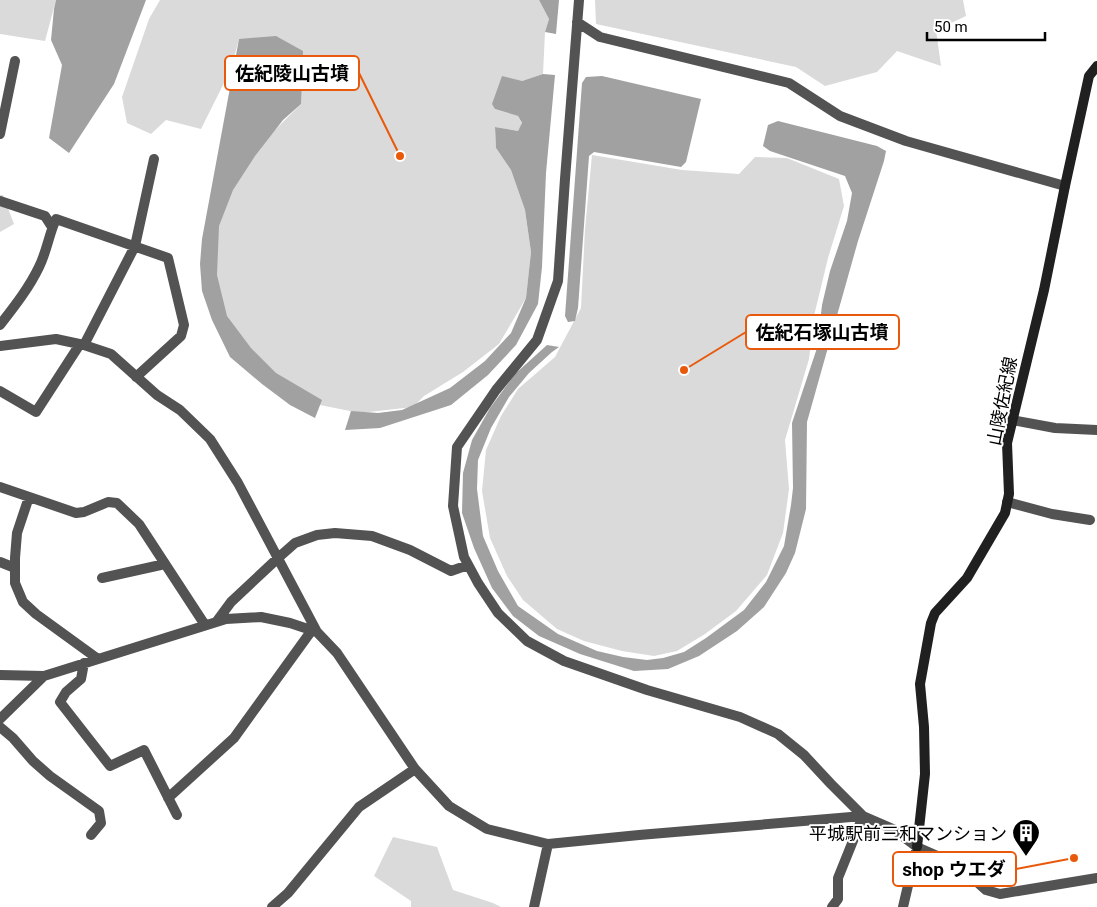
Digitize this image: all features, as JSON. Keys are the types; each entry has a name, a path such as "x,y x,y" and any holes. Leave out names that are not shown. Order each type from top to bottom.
{"main road":[{"name":"山陵佐紀線","path":"917,847 925,774 924,727 920,684 931,624 935,613 967,578 1005,513 1009,494 1007,443 1044,290 1089,76 1097,66"}],"street":[{"path":"579,0 558,281 538,340 496,390 457,447 454,506 464,556 478,583 498,613 527,642 564,661 647,690 740,717 778,734 804,755 864,816 893,829 917,847 958,865 986,890 1000,894 1097,878"},
{"path":"577,22 600,36 789,84 840,116 906,142 1065,186"},
{"path":"0,134 15,60"},
{"path":"0,391 36,412 82,344 135,246 154,159"},
{"path":"0,201 45,216 52,227"},
{"path":"0,325 18,302 39,267 56,219 168,258 184,324 180,336 136,377"},
{"path":"0,346 56,339 82,344 111,354 157,395 180,410 210,439 238,482 315,631 337,653 415,769 449,806 488,829 548,844 864,816"},
{"path":"1012,420 1055,428 1097,430"},
{"path":"0,487 76,513 84,512 108,502 117,503 139,524 205,625"},
{"path":"29,497 17,533 15,558 16,583 23,602 36,614 98,659"},
{"path":"1007,502 1052,514 1090,520"},
{"path":"217,622 232,602 295,543 317,535 335,532 372,536 410,550 451,570 468,565"},
{"path":"0,562 15,568"},
{"path":"102,578 165,564"},
{"path":"0,675 44,676 226,619 261,617 315,631"},
{"path":"168,798 234,738 315,631"},
{"path":"84,663 81,679 66,692 60,702 110,766 144,750 177,815"},
{"path":"0,720 44,676"},
{"path":"0,727 14,738 33,761 50,776 100,810 101,823 91,835"},
{"path":"272,907 288,893 358,807 415,769"},
{"path":"832,907 838,899 838,878 864,816"},
{"path":"534,907 548,844"},
{"path":"903,907 917,847"}],"shaded area":[{"path":"0,0 56,0 45,41 0,34"},
{"path":"56,0 146,0 114,84 69,153 49,138 62,65 51,40"},
{"path":"160,0 539,0 549,19 545,32 543,74 522,81 495,109 518,116 522,124 518,131 495,127 496,148 511,170 525,210 531,252 526,298 499,344 463,372 424,396 413,407 360,413 300,401 248,356 210,284 215,190 301,104 239,39 231,69 201,129 166,120 151,134 127,123 122,97 149,19"},
{"path":"539,0 559,0 556,34 545,32 549,19"},
{"path":"595,0 963,0 966,16 936,30 941,66 897,51 877,72 825,86 796,67 596,24"},
{"path":"276,36 303,51 301,104 283,120 255,156 233,190 219,226 217,275 227,316 251,348 276,373 322,400 315,418 290,405 230,357 212,320 202,291 200,264 202,239 239,39"},
{"path":"543,74 555,75 546,173 542,267 538,304 516,345 488,375 451,405 380,428 345,430 351,411 378,413 402,410 450,388 485,361 511,333 526,298 531,252 525,210 511,170 496,148 495,127 518,131 522,123 518,116 495,109 492,104 502,76 522,81"},
{"path":"602,76 701,99 686,162 681,167 594,152 589,156 578,308 575,321 568,322 565,316 582,83 586,77"},
{"path":"778,121 877,146 886,151 858,241 807,422 806,509 795,553 786,573 764,607 737,631 699,656 668,669 634,671 580,654 539,636 513,616 492,588 474,548 462,513 463,473 472,440 490,408 515,374 547,345 559,347 529,373 509,397 491,428 478,460 477,489 483,536 498,571 518,606 558,634 597,651 647,660 684,652 744,610 766,582 784,546 793,488 792,423 817,348 822,305 830,271 847,221 852,193 845,176 770,151 763,146 768,125"},
{"path":"592,155 682,170 739,174 755,157 787,158 839,179 844,206 828,258 814,316 809,359 785,440 789,489 783,533 767,575 736,611 705,634 677,651 654,656 622,651 584,641 557,629 523,600 507,576 490,538 482,491 486,450 501,416 518,389 555,357 581,308 585,229"},
{"path":"0,195 3,195 14,224 0,232"},
{"path":"393,837 437,847 453,890 501,907 411,907 411,901 374,876"}],"place":[{"name":"佐紀陵山古墳","path":"400,156"},
{"name":"佐紀石塚山古墳","path":"684,370"},
{"name":"平城駅前三和マンション","path":"1026,857"},
{"name":"shop ウエダ","path":"1074,858"}]}
